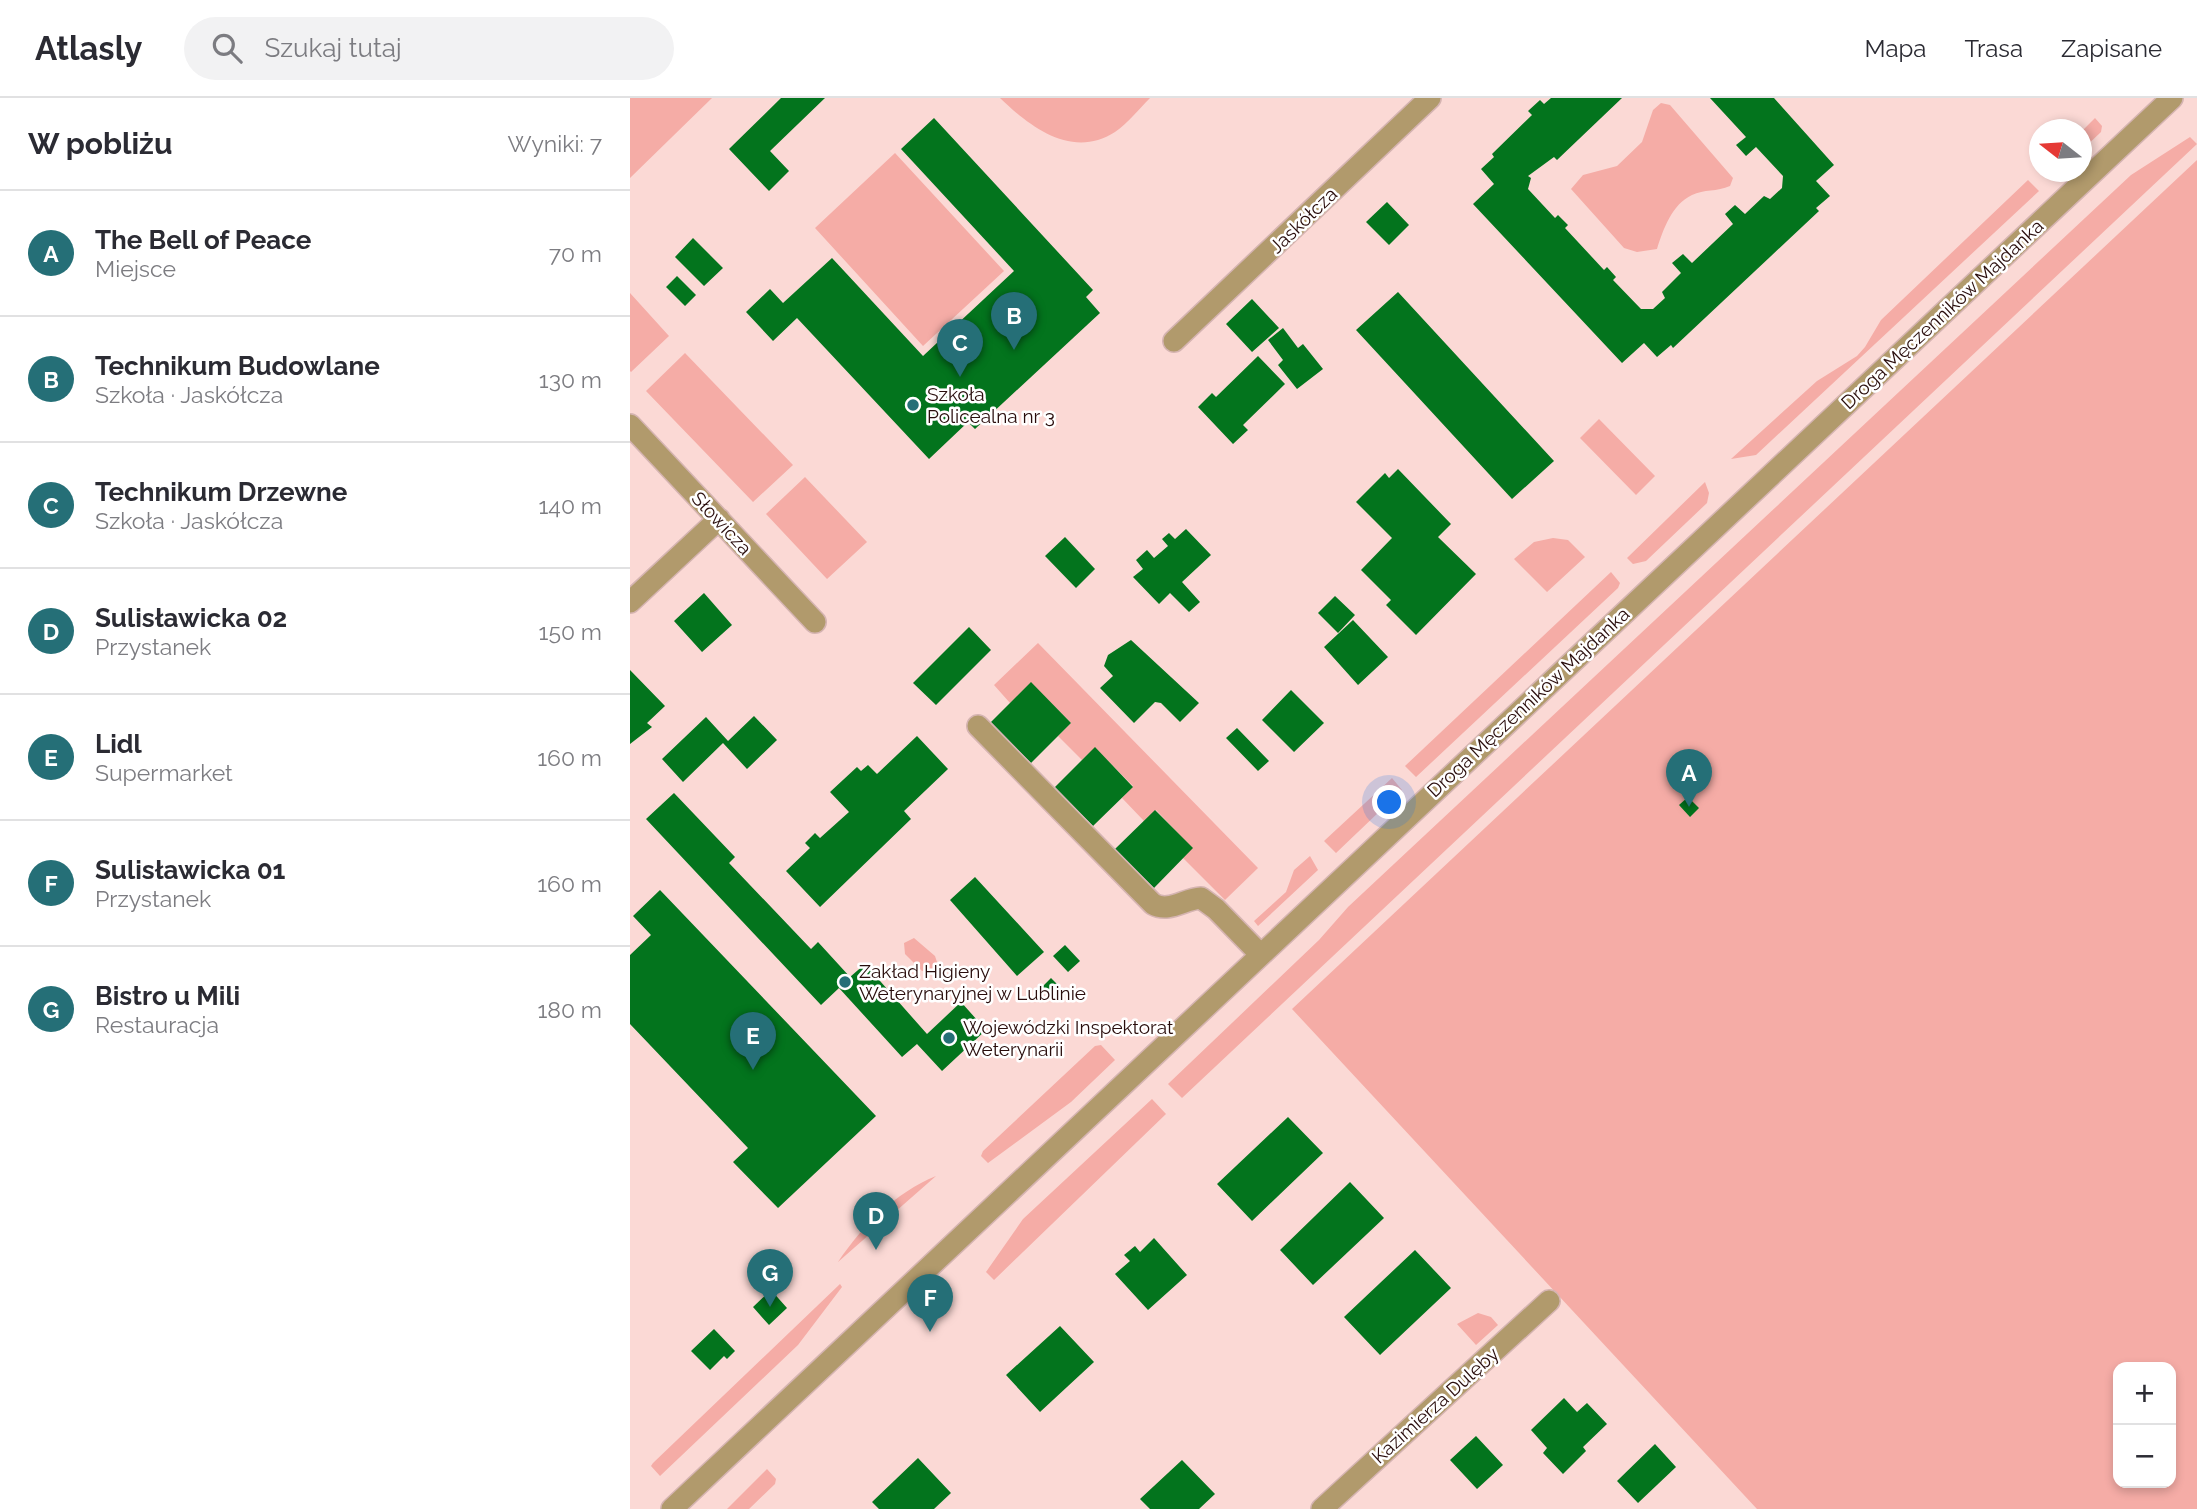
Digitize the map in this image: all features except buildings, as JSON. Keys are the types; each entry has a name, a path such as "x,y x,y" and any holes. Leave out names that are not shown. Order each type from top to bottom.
{"street":[{"name":"Jaskółcza","path":"1174,341 1430,98"},
{"name":"Droga Męczenników Majdanka","path":"672,1509 2172,98"},
{"name":"Słowicza","path":"630,425 814,622"},
{"path":"630,602 719,519"},
{"path":"978,726 1153,904 1160,908 1170,907 1202,898 1260,954"},
{"name":"Kazimierza Dulęby","path":"1322,1509 1549,1301"}],"shaded area":[{"path":"630,98 712,98 630,178"},
{"path":"1000,98 1150,98 1115,132 1099,140 1083,142 1052,136 1024,119"},
{"path":"1661,103 1670,105 1733,178 1730,186 1697,193 1685,199 1669,218 1657,249 1637,252 1624,248 1571,189 1583,175 1617,166 1642,142 1653,110"},
{"path":"2095,118 2102,126 2101,132 2092,141 2092,121"},
{"path":"2190,137 2197,144 1182,1098 1168,1084 1319,940 1348,907 2131,175"},
{"path":"895,153 1004,271 923,346 815,228"},
{"path":"2197,160 2197,1509 1757,1509 1292,1009"},
{"path":"2028,180 2039,191 1756,455 1731,459 1817,381 1857,356 1881,320"},
{"path":"630,293 669,336 631,372 630,371"},
{"path":"685,353 793,465 753,502 646,391"},
{"path":"1599,419 1655,476 1636,495 1580,438"},
{"path":"805,477 867,542 827,579 766,514"},
{"path":"1705,482 1709,493 1707,503 1646,561 1633,564 1627,558"},
{"path":"1553,538 1568,540 1585,557 1547,592 1514,559 1534,542"},
{"path":"1611,572 1620,583 1618,588 1416,777 1405,766"},
{"path":"1038,643 1258,868 1225,900 1183,858 1192,848 1156,810 1144,821 1122,798 1133,786 1095,748 1082,760 1058,736 1071,723 1031,683 1010,703 994,685"},
{"path":"1392,778 1402,790 1336,853 1324,841"},
{"path":"1310,856 1318,870 1258,926 1254,921 1286,892 1294,870"},
{"path":"914,938 935,956 937,962 932,970 922,971 905,954 904,943"},
{"path":"1101,1045 1115,1060 1071,1102 988,1163 981,1156 983,1151 1095,1046"},
{"path":"1152,1099 1166,1114 994,1280 986,1272 1023,1219"},
{"path":"936,1176 838,1262 858,1235 881,1212 907,1191"},
{"path":"840,1284 842,1287 798,1345 660,1476 651,1466 653,1463"},
{"path":"1478,1313 1491,1317 1498,1325 1476,1345 1457,1324"},
{"path":"767,1469 776,1479 775,1484 749,1509 727,1509"}],"place":[{"name":"Technikum Budowlane","path":"1014,350"},
{"name":"Technikum Drzewne","path":"960,377"},
{"name":"Szkoła Policealna nr 3","path":"913,405"},
{"name":"The Bell of Peace","path":"1689,807"},
{"name":"Zakład Higieny Weterynaryjnej w Lublinie","path":"845,982"},
{"name":"Wojewódzki Inspektorat Weterynarii","path":"949,1038"},
{"name":"Lidl","path":"753,1070"},
{"name":"Sulisławicka 02","path":"876,1250"},
{"name":"Bistro u Mili","path":"770,1307"},
{"name":"Sulisławicka 01","path":"930,1332"}]}
